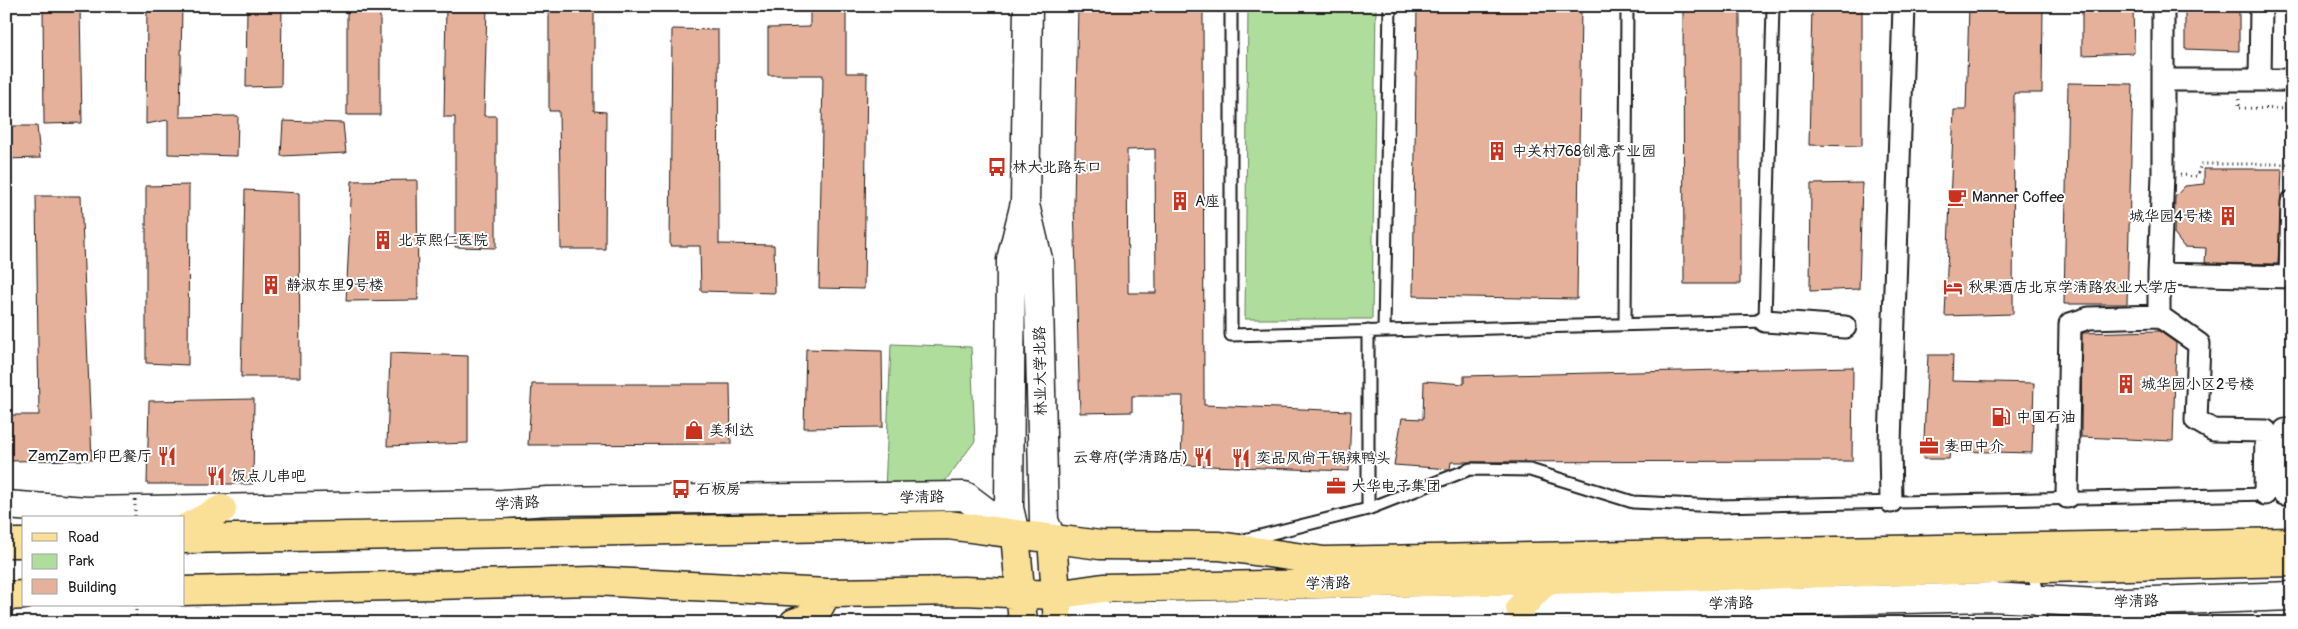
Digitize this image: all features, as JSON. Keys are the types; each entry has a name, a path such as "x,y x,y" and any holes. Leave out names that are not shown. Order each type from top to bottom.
{"main road":[{"path":"185,528 222,509"},
{"name":"学清路","path":"185,539 948,525 1100,545 1219,546 1324,561 2292,542"},
{"path":"1015,534 1023,623"},
{"path":"1052,538 1058,623"},
{"path":"6,543 22,543"},
{"name":"学清路","path":"185,591 593,581 827,593 1019,592 1055,595 1103,588 1546,580 2292,562"},
{"path":"1521,615 1546,580"},
{"path":"794,623 814,616 827,593"},
{"path":"6,596 22,595"}],"street":[{"name":"林业大学北路","path":"1015,534 1009,508 1011,260 1025,203 1028,6"},
{"path":"1892,502 1890,444 1904,6"},
{"path":"2159,316 2163,174 2163,6"},
{"path":"2250,80 2261,6"},
{"path":"2163,80 2292,80"},
{"path":"2159,274 2291,277 2292,202"},
{"name":"林业大学北路","path":"1025,203 1038,259 1044,522 1052,538"},
{"path":"2067,497 2070,324 2089,318 2159,316 2199,344 2196,420 2213,430 2266,431 2280,494"},
{"path":"1765,321 1845,327"},
{"path":"2280,494 2284,430 2292,429"},
{"name":"学清路","path":"6,506 86,511 503,504 548,501 965,496 1015,534"},
{"name":"学清路","path":"1055,595 1107,617 1521,615 1992,596 2040,610 2097,603 2292,596"}],"lane":[{"path":"1232,6 1231,335 1765,321 1773,6"},
{"path":"1384,330 1390,6"},
{"path":"1625,324 1627,6"},
{"path":"1368,331 1368,510"},
{"name":"学清路","path":"1219,546 1368,510 1470,469 1530,470 1633,502 1718,506 2067,497 2280,494"},
{"path":"2031,568 2040,610"}],"path":[{"path":"2250,80 2239,108 2292,109"},
{"path":"2163,174 2197,176 2201,164 2292,164"},
{"path":"135,494 135,516"},
{"path":"136,606 136,623"}],"green space":[{"path":"1248,6 1376,6 1372,319 1245,319"},
{"path":"891,344 971,347 975,441 940,488 885,491"}],"building":[{"path":"43,6 80,6 82,123 44,124"},
{"path":"147,6 182,6 180,117 238,116 237,156 168,154 168,120 146,124"},
{"path":"247,6 282,6 281,86 246,87"},
{"path":"347,6 380,6 380,115 347,115"},
{"path":"446,6 487,6 484,116 496,116 496,248 455,247 455,117 444,117"},
{"path":"549,6 594,6 594,111 606,112 605,249 561,249 559,111 549,111"},
{"path":"810,6 846,6 846,73 867,73 864,289 819,288 823,75 768,75 768,28 810,27"},
{"path":"1078,6 1203,6 1204,405 1351,411 1349,471 1181,465 1183,396 1132,396 1132,412 1080,413 1074,204","holes":["1155,149 1156,293 1128,293 1127,150"]},
{"name":"中关村768创意产业园","path":"1417,6 1581,6 1577,299 1413,296"},
{"path":"1683,6 1740,6 1740,284 1684,284"},
{"path":"1812,6 1862,6 1862,146 1809,145"},
{"path":"1969,6 2043,6 2042,93 2014,93 2013,314 1945,316 1954,110 1966,110"},
{"path":"2082,6 2133,6 2134,53 2082,55"},
{"path":"2185,6 2239,6 2239,51 2185,49"},
{"path":"672,29 718,30 719,244 774,245 775,293 701,291 700,246 670,246"},
{"path":"2068,83 2133,84 2127,304 2064,304"},
{"path":"283,121 343,123 346,153 281,156"},
{"path":"6,126 37,126 40,158 6,159"},
{"name":"城华园4号楼","path":"2204,169 2282,169 2278,264 2205,263 2206,248 2184,247 2174,234 2175,197 2185,186 2204,184"},
{"name":"北京熙仁医院","path":"417,180 418,300 346,301 352,181"},
{"path":"1862,183 1859,289 1810,291 1811,184"},
{"path":"189,185 188,365 146,363 146,186"},
{"name":"静淑东里9号楼","path":"245,190 299,193 300,377 241,377"},
{"path":"36,196 81,196 92,460 6,461 6,415 39,415"},
{"name":"城华园小区2号楼","path":"2159,331 2176,343 2173,441 2081,437 2082,333"},
{"path":"806,349 882,351 883,427 804,428"},
{"path":"390,353 468,356 468,443 387,446"},
{"path":"1928,355 1953,355 1952,381 2034,383 2032,453 1950,451 1949,459 1923,459"},
{"path":"1853,367 1852,461 1451,462 1450,469 1394,465 1402,418 1423,419 1424,381 1464,384 1464,376"},
{"path":"532,384 730,384 731,444 528,445"},
{"path":"254,399 253,484 147,484 149,401"}],"place":[{"name":"中关村768创意产业园","path":"1497,151"},
{"name":"林大北路东口","path":"997,167"},
{"name":"Manner Coffee","path":"1957,197"},
{"name":"A座","path":"1180,201"},
{"name":"城华园4号楼","path":"2228,216"},
{"name":"北京熙仁医院","path":"383,240"},
{"name":"静淑东里9号楼","path":"271,285"},
{"name":"秋果酒店北京学清路农业大学店","path":"1953,287"},
{"name":"城华园小区2号楼","path":"2126,384"},
{"name":"中国石油","path":"2001,417"},
{"name":"美利达","path":"694,430"},
{"name":"麦田中介","path":"1929,446"},
{"name":"ZamZam 印巴餐厅","path":"167,456"},
{"name":"云尊府(学清路店)","path":"1203,457"},
{"name":"奕品风尚干锅辣鸭头","path":"1241,458"},
{"name":"饭点儿串吧","path":"216,476"},
{"name":"大华电子集团","path":"1336,486"},
{"name":"石板房","path":"681,489"}]}
